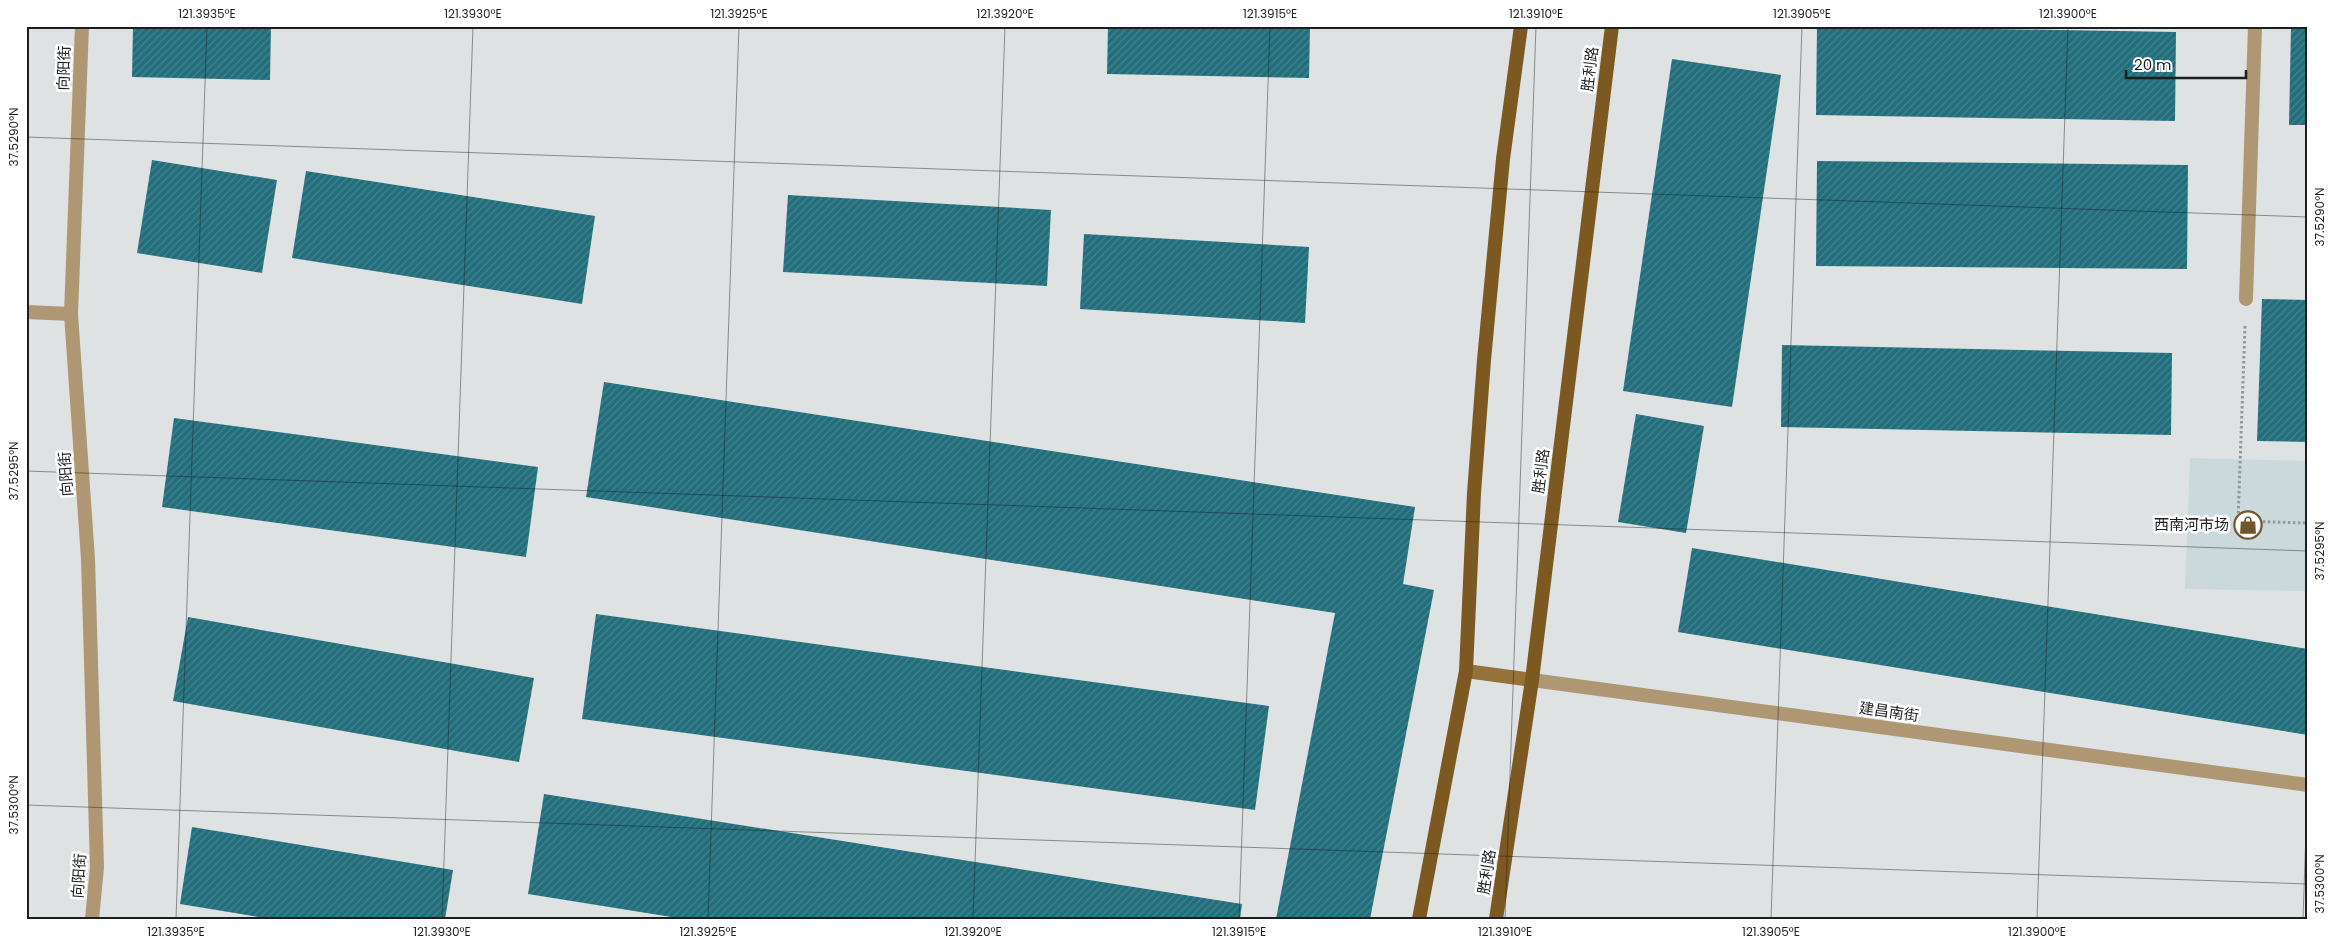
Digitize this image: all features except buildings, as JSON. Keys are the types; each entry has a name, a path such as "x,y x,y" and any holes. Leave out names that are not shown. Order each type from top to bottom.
{"main road":[{"path":"1419,919 1466,671 1474,493 1484,360 1503,159 1521,26"},
{"name":"胜利路","path":"1496,919 1532,680 1612,26"},
{"name":"建昌南街","path":"1466,671 1532,680"}],"street":[{"name":"向阳街","path":"82,26 72,314 89,569 97,867 92,919"},
{"path":"2246,299 2255,26"},
{"path":"26,312 72,314"},
{"name":"建昌南街","path":"1532,680 2308,785"}],"path":[{"path":"2246,299 2238,521 2308,523"}],"shaded area":[{"name":"西南河市场","path":"2190,458 2308,461 2308,591 2185,589"}],"place":[{"name":"西南河市场","path":"2248,525"}]}
